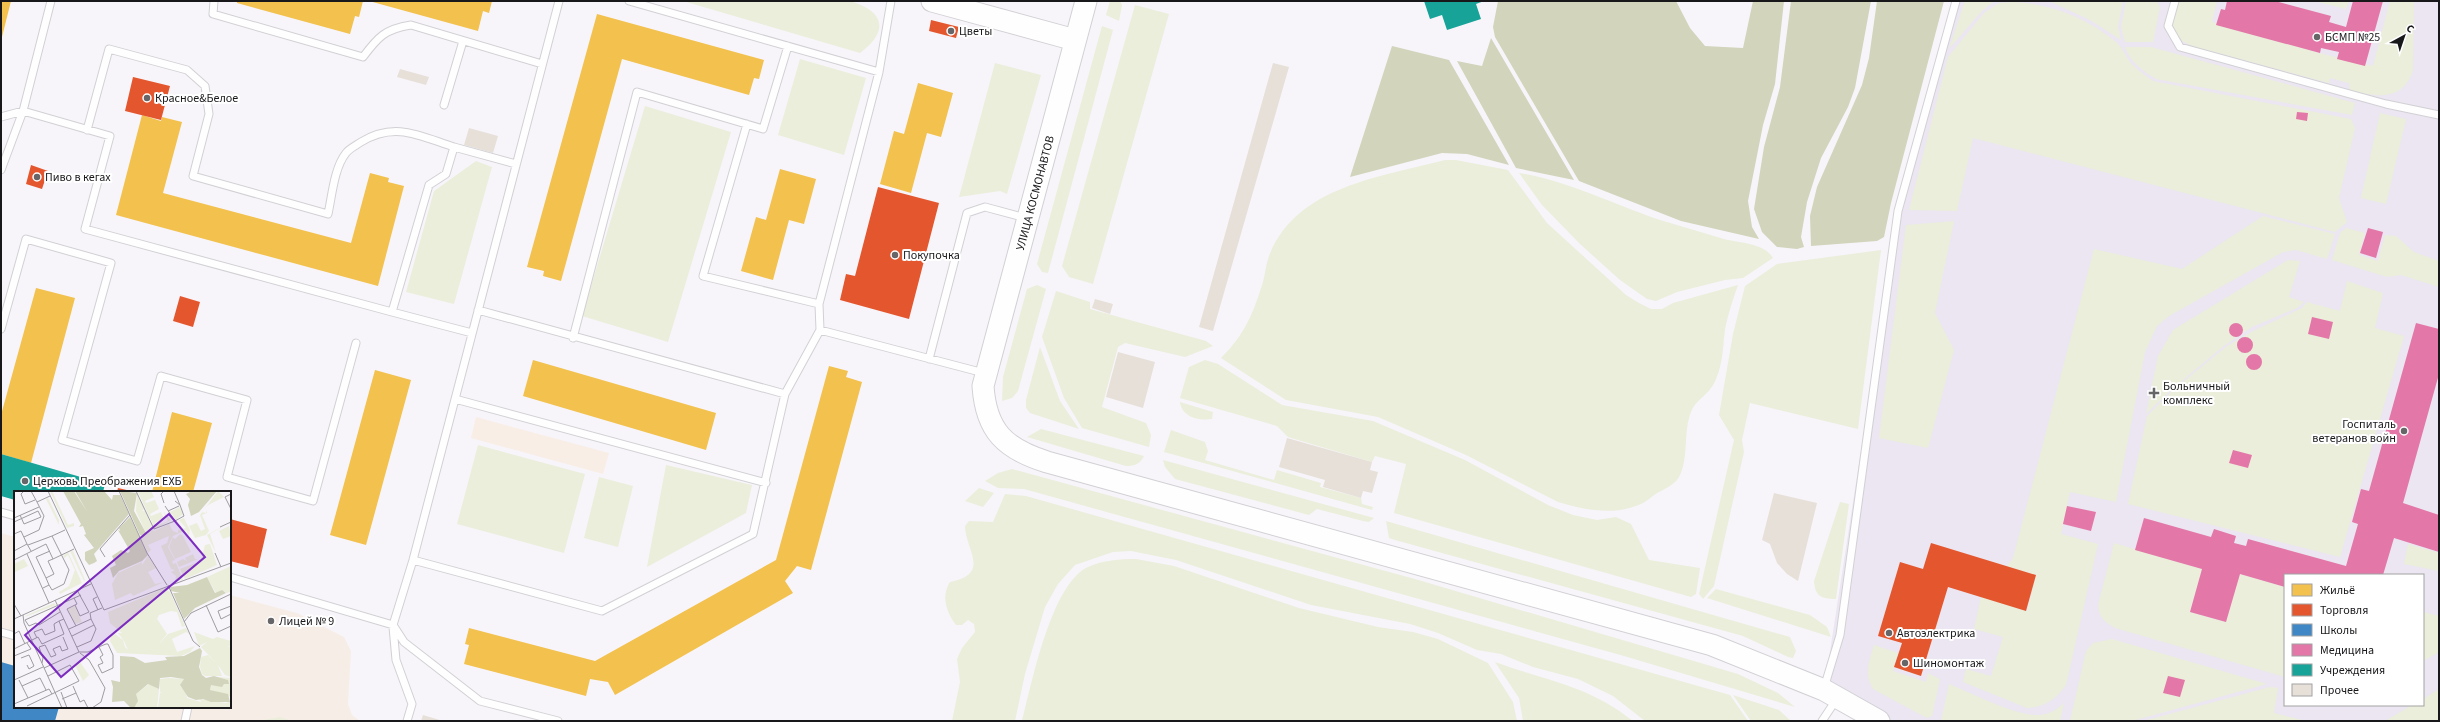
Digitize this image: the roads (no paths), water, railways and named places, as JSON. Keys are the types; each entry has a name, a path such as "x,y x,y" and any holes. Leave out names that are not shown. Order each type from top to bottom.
{"main road":[{"path":"932,1 1075,40"},
{"name":"УЛИЦА КОСМОНАВТОВ","path":"985,380 1086,1"},
{"path":"985,380 984,403 988,418 995,430 1004,441 1030,456 1712,645 1831,694 1879,721"}],"lane":[{"path":"1,170 23,111 51,1"},
{"path":"214,1 213,14 362,57 377,37 395,28 411,25 542,64"},
{"path":"408,721 412,704 396,660 393,625 455,399 558,1"},
{"path":"629,1 879,72"},
{"path":"412,560 602,610 753,534 766,483 785,394 820,330 819,304 879,72 891,1"},
{"path":"1822,721 1831,694 1840,635 1898,211 1956,1"},
{"path":"2175,1 2168,26 2180,47 2386,104 2439,115"},
{"path":"444,104 463,40"},
{"path":"573,338 636,92 763,128 788,46"},
{"path":"87,130 109,49 187,70 205,86 209,114 193,176 328,214 339,170 346,153 370,137 387,131 405,132 516,164"},
{"path":"1,116 23,111 110,136 85,229 472,333"},
{"path":"747,124 703,276 819,304"},
{"path":"392,312 428,185 446,174 454,147"},
{"path":"930,359 967,213 985,207 1028,218"},
{"path":"1,329 26,239 111,263 62,440 137,461 161,376 248,400 227,477 313,501 356,343"},
{"path":"478,310 573,338 785,394"},
{"path":"820,330 930,359 985,380"},
{"path":"455,399 766,483"},
{"path":"1,512 14,516"},
{"path":"231,577 393,625 404,642 480,701 558,721"},
{"path":"1,632 14,636"},
{"path":"185,721 188,708"}],"place":[{"name":"Цветы","path":"951,31"},
{"name":"БСМП №25","path":"2317,37"},
{"name":"Красное&Белое","path":"147,98"},
{"name":"Пиво в кегах","path":"37,177"},
{"name":"Покупочка","path":"895,255"},
{"name":"Больничный комплекс","path":"2154,393"},
{"name":"Госпиталь ветеранов войн","path":"2404,431"},
{"name":"Церковь Преображения ЕХБ","path":"25,481"},
{"name":"Лицей № 9","path":"271,621"},
{"name":"Автоэлектрика","path":"1889,633"},
{"name":"Шиномонтаж","path":"1905,663"}]}
